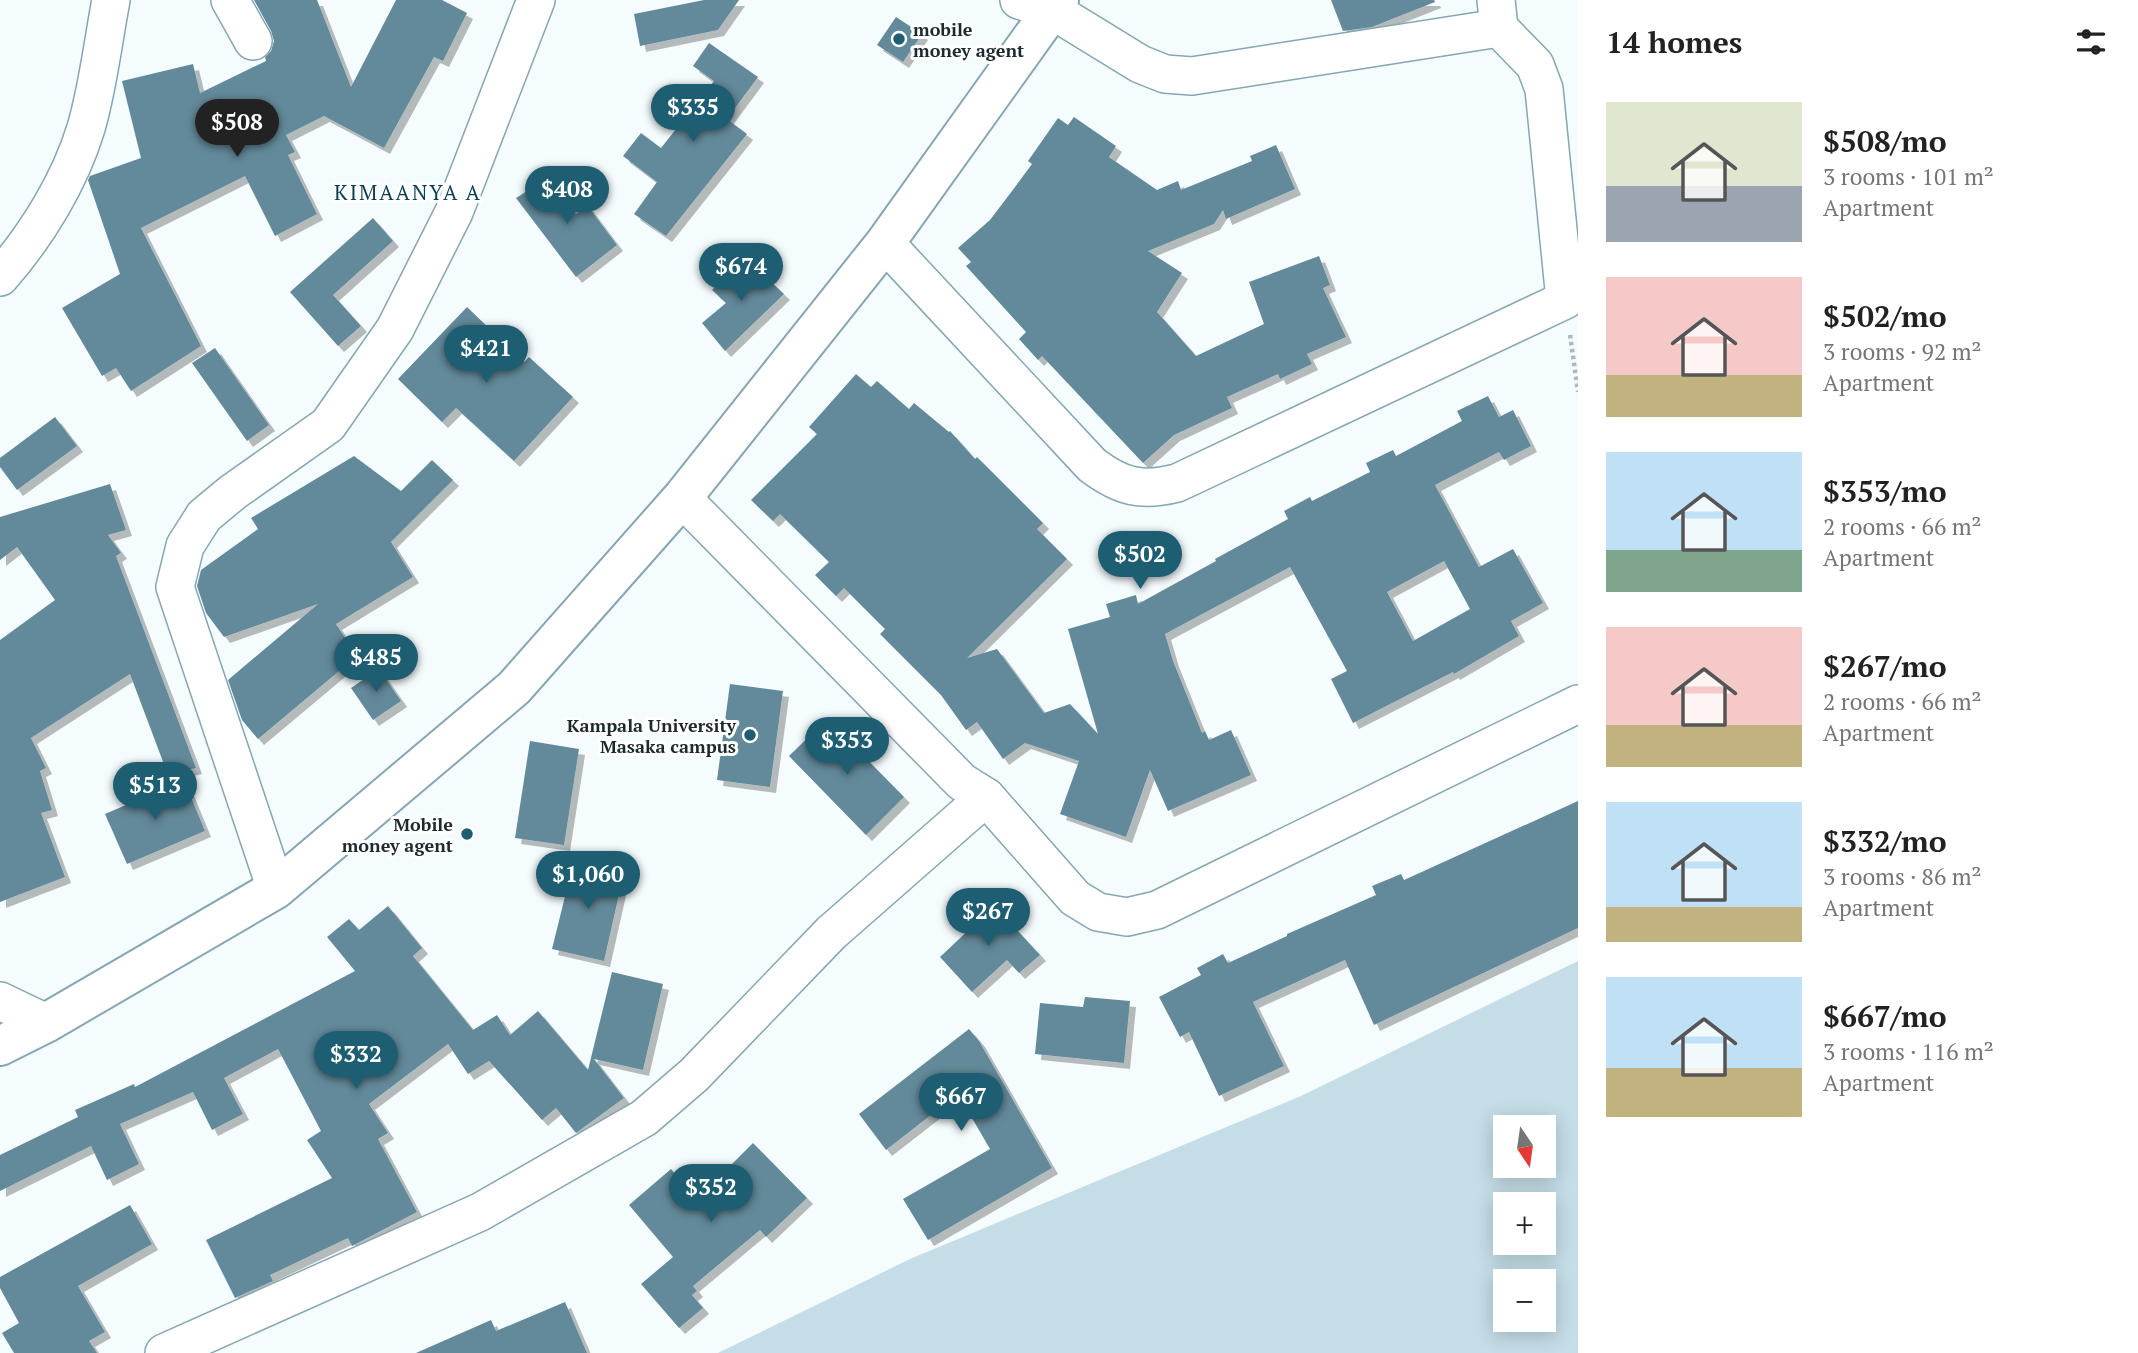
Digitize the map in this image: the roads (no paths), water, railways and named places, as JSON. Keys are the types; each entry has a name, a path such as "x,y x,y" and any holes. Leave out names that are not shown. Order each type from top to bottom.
{"street":[{"path":"0,277 19,256 68,177 86,127 111,0"},
{"path":"230,0 253,41"},
{"path":"276,889 175,587 185,546 204,516 233,492 328,425 395,329 454,212 536,0"},
{"path":"0,1046 46,1023 276,889 514,688 682,498 885,243 1044,4 1140,64 1165,74 1192,76 1497,14 1535,65 1544,89 1565,300 1200,474 1177,484 1155,489 1132,487 1110,479 1091,465 885,243"},
{"path":"682,498 962,782 986,797 1075,898 1098,912 1127,917 1157,910 1578,704"},
{"path":"164,1353 480,1212 644,1118 694,1075 831,933 986,797"},
{"path":"0,1001 46,1023"}],"place":[{"name":"mobile money agent","path":"899,39"},
{"name":"Kampala University Masaka campus","path":"750,735"},
{"name":"Mobile money agent","path":"467,834"}],"district":[{"name":"KIMAANYA A","path":"408,192"}]}
